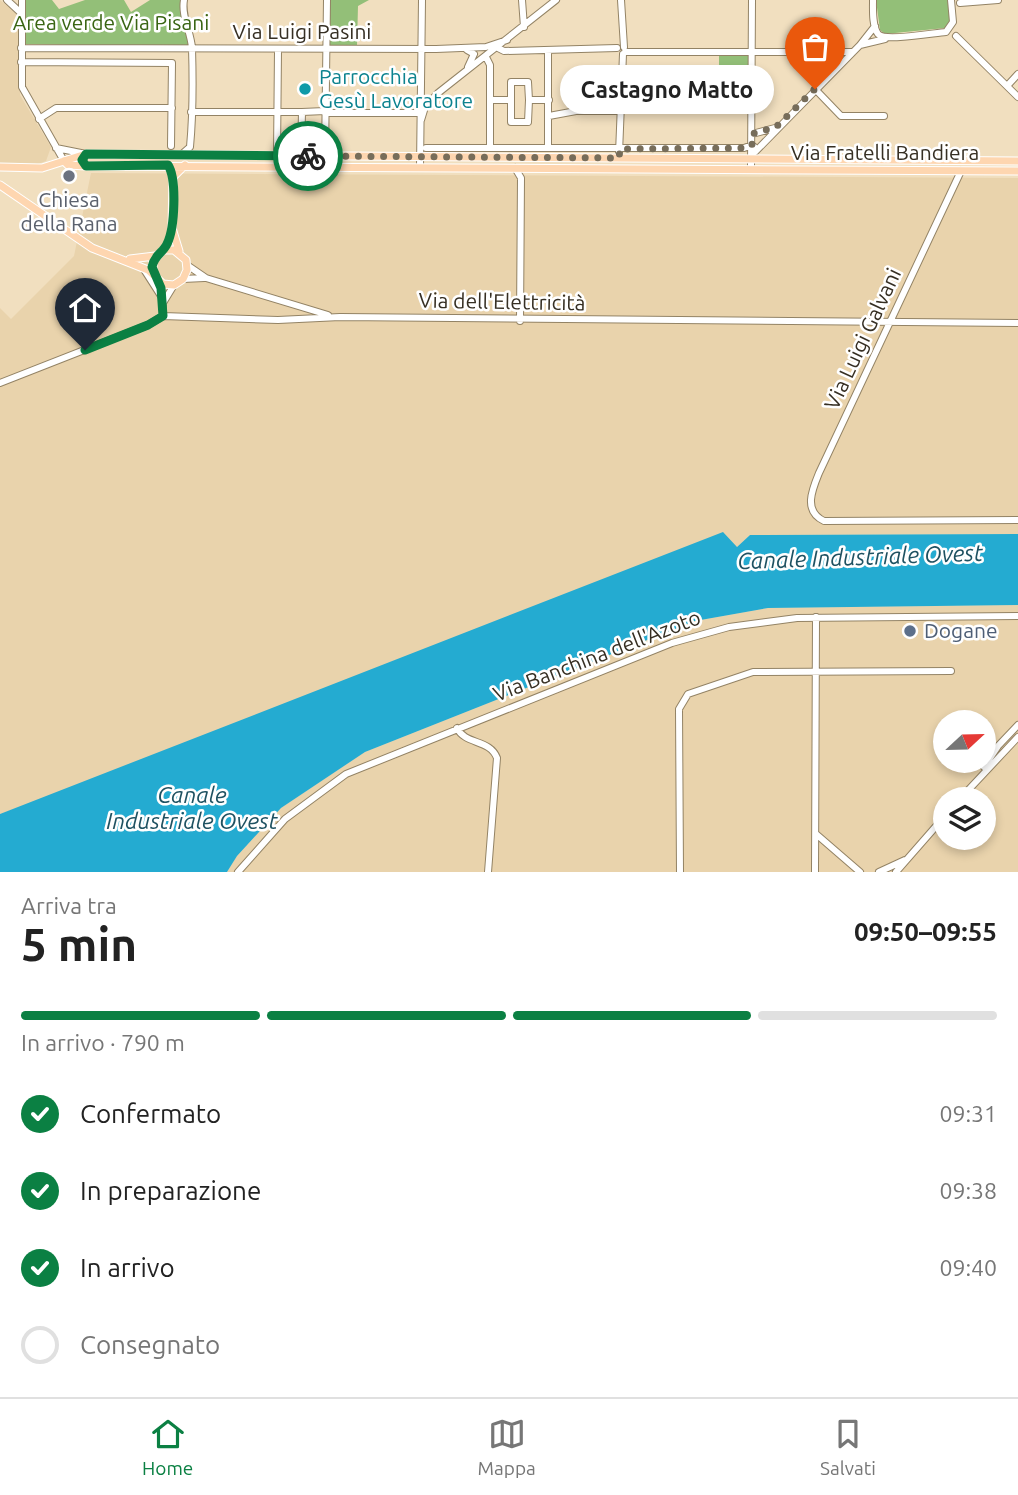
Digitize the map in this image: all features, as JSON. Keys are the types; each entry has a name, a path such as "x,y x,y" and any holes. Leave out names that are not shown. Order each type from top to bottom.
{"main road":[{"name":"Via Fratelli Bandiera","path":"1018,161 619,154 86,154 64,161 68,165 86,166 186,164 1018,171"},
{"path":"86,154 82,160 86,166"},
{"path":"0,167 43,168 64,161"},
{"path":"173,177 186,164"},
{"path":"0,185 92,248 125,259 153,273 159,281 174,285 183,279 187,265 179,252 172,228 173,177 168,165"},
{"path":"153,273 172,228"},
{"path":"125,259 145,260 160,253 179,252"}],"street":[{"path":"7,0 22,13"},
{"path":"22,0 22,88 64,161"},
{"path":"182,154 190,147 192,49 183,10 184,0"},
{"path":"325,156 327,0"},
{"path":"421,167 422,58 418,49 422,0"},
{"path":"522,0 524,27"},
{"path":"420,117 438,93 556,0"},
{"path":"619,154 621,0"},
{"path":"751,169 755,147 750,101 752,0"},
{"path":"873,0 877,33 886,38"},
{"path":"956,36 952,12 955,1 998,0"},
{"path":"946,32 953,22"},
{"path":"755,147 860,45 875,26"},
{"path":"860,45 886,38 946,32 956,36 1018,97"},
{"name":"Via Luigi Pasini","path":"21,48 460,49 486,47 507,40"},
{"path":"498,48 504,51 853,52"},
{"path":"422,58 433,49"},
{"path":"460,49 474,54 467,69"},
{"path":"277,155 278,50"},
{"path":"548,50 548,149"},
{"path":"486,57 491,65 490,148"},
{"path":"21,62 172,63 171,146"},
{"path":"1007,86 1018,74"},
{"path":"511,82 528,82 528,100 528,122 510,122 511,82"},
{"path":"421,84 424,94 438,93"},
{"path":"815,89 841,116 884,117"},
{"path":"490,100 511,100"},
{"path":"528,100 549,100"},
{"path":"621,101 750,101"},
{"path":"39,119 56,108 172,108"},
{"path":"549,116 584,111 620,111"},
{"path":"191,112 325,112 420,117"},
{"path":"301,156 302,112"},
{"path":"752,134 768,134"},
{"path":"43,168 53,159 55,147"},
{"name":"Via Fratelli Bandiera","path":"55,147 86,154"},
{"name":"Via Fratelli Bandiera","path":"426,148 548,149 619,154 755,147"},
{"path":"513,166 521,178 520,321"},
{"name":"Via Luigi Galvani","path":"961,171 812,489 812,510 822,520 1018,520"},
{"path":"187,265 206,278 282,303 340,317"},
{"path":"142,267 162,300"},
{"path":"183,279 206,278"},
{"path":"159,281 163,316"},
{"path":"162,300 174,285"},
{"name":"Via dell'Elettricità","path":"0,383 148,325 163,316 278,320 340,317 520,321 1018,323"},
{"name":"Via Banchina dell'Azoto","path":"238,872 269,833 328,785 369,763 693,636 757,622 816,617 1018,616"},
{"path":"816,617 816,872"},
{"path":"680,872 679,709 682,699 690,692 742,673 951,671"},
{"path":"975,781 998,746 1018,725"},
{"path":"457,728 464,737 490,747 497,758 488,872"},
{"path":"970,787 1018,731"},
{"path":"975,781 1018,737"},
{"path":"895,872 933,830"},
{"path":"816,834 860,872"},
{"path":"879,872 906,860"}],"shaded area":[{"path":"0,0 18,15 20,95 51,147 46,161 38,164 0,163"},
{"path":"91,173 1018,178 1018,534 750,535 737,547 0,814 0,308 11,319 74,256"},
{"path":"1018,605 1018,872 227,872 237,856 281,808 365,752 695,621 768,608"}],"green space":[{"name":"Area verde Via Pisani","path":"25,0 52,0 59,9 85,0 124,0 131,12 150,0 182,0 180,7 189,47 24,44"},
{"path":"328,0 369,0 358,6 357,45 328,46"},
{"path":"876,0 949,0 951,20 945,28 885,34 880,30"},
{"path":"719,52 749,52 749,73 719,76"}],"water":[{"name":"Canale Industriale Ovest","path":"723,532 737,547 750,535 1018,534 1018,605 768,608 695,621 365,752 281,808 237,856 227,872 0,872 0,814"}],"way so far":[{"path":"308,156 619,158 620,149 747,148 752,145 752,134 776,127 815,89"}],"place":[{"name":"Parrocchia Gesù Lavoratore","path":"305,89"},
{"name":"Castagno Matto","path":"815,89"},
{"name":"Chiesa della Rana","path":"69,176"},
{"name":"Dogane","path":"910,631"}],"route":[{"path":"85,350 148,325 163,316 161,288 152,267 156,255 167,245 172,228 173,177 168,165 86,166 82,160 86,154 308,156"}]}
